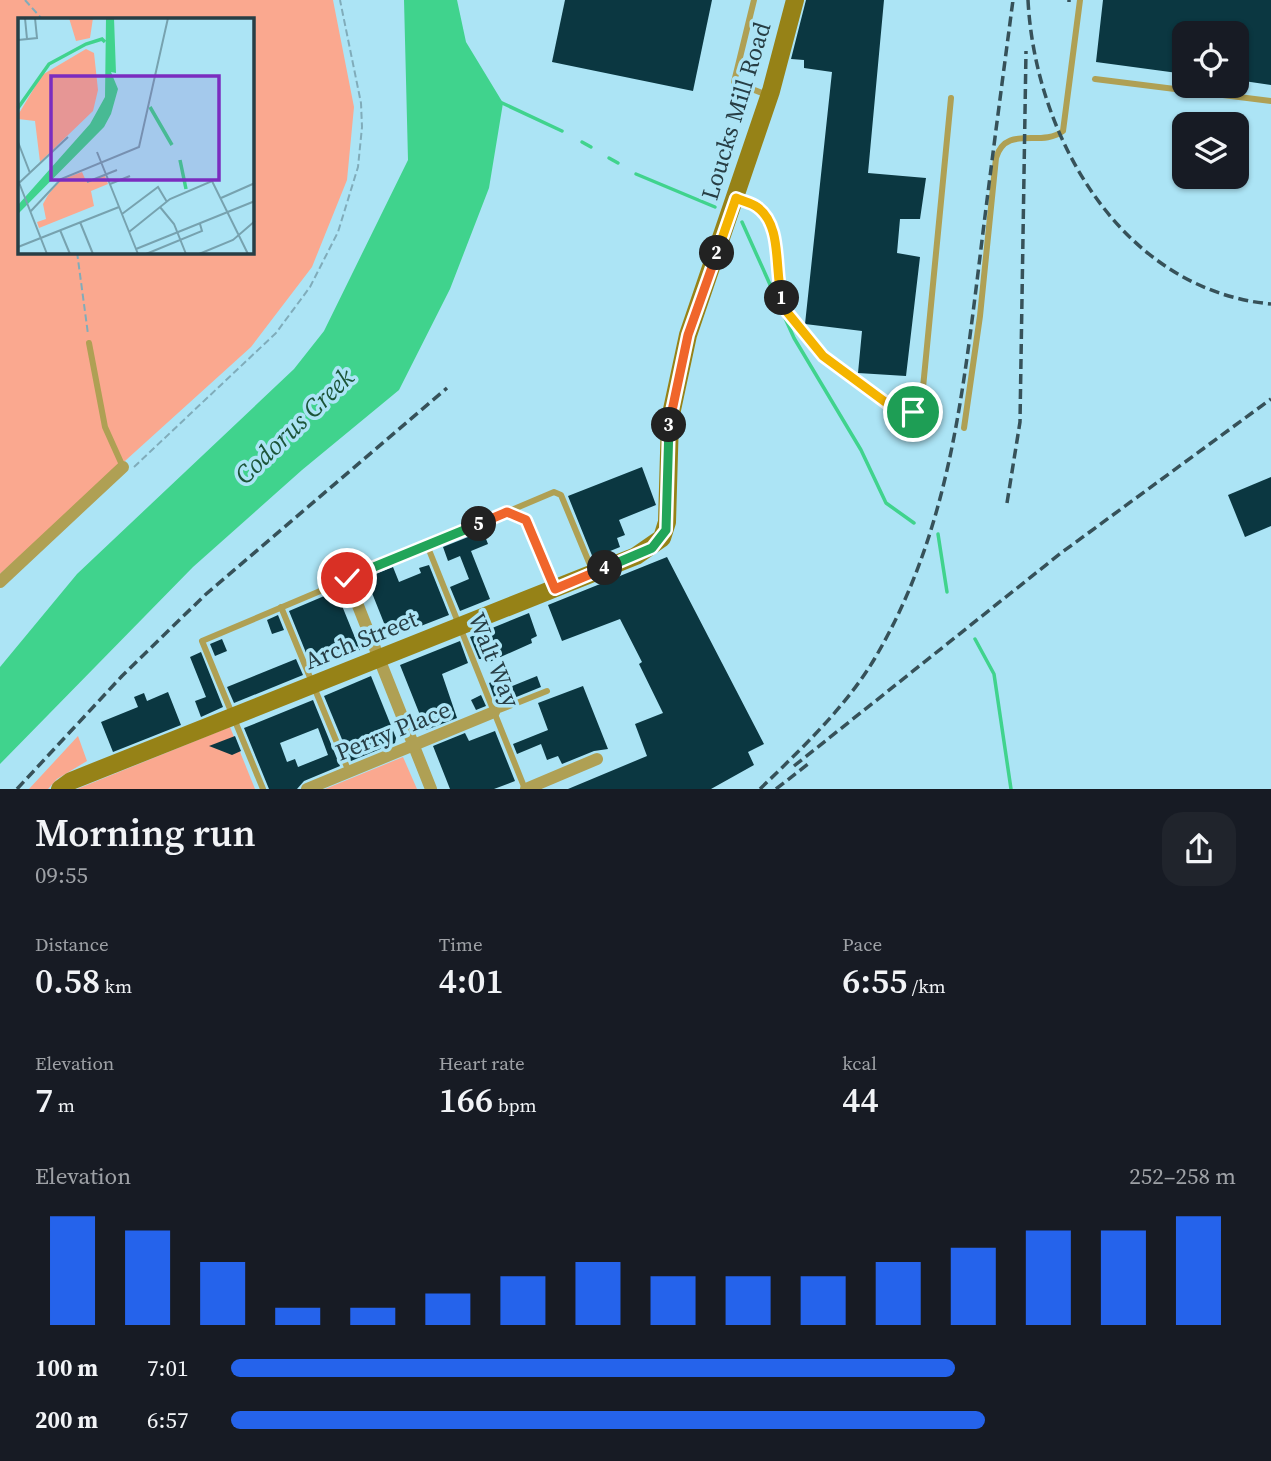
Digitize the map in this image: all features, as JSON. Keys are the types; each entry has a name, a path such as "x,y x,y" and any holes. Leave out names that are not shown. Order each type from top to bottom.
{"street":[{"name":"Loucks Mill Road","path":"667,522 670,419 688,335 769,96 795,0"},
{"path":"0,582 123,467"},
{"name":"Arch Street","path":"60,789 71,780 555,589 652,548 662,538 667,522"},
{"path":"347,578 430,789"},
{"name":"Perry Place","path":"307,789 494,712"},
{"path":"526,789 597,759"}],"lane":[{"path":"754,0 734,82 769,96"},
{"path":"964,428 980,316 996,158 1001,145 1013,138 1053,138 1063,131 1080,0"},
{"path":"1095,79 1271,100"},
{"path":"736,198 759,207 775,236 778,284 787,312 823,356 896,410 913,412 922,398 951,98"},
{"path":"89,343 105,426 123,467"},
{"path":"263,789 202,641 347,578 558,492 593,573"},
{"path":"507,512 528,523 555,589"},
{"name":"Walt Way","path":"427,545 526,789"},
{"path":"281,607 349,772"},
{"path":"494,712 547,691"}],"path":[{"path":"25,0 42,18"},
{"path":"258,352 293,312 326,260 350,200 358,167 362,148 361,103 340,0"},
{"path":"77,254 89,343"}],"shaded area":[{"path":"0,0 333,0 354,107 347,180 312,267 251,347 0,574"},
{"path":"230,727 255,789 77,789"},
{"path":"78,736 87,761 57,779 48,789 29,789"},
{"path":"403,757 417,789 325,789"}],"water":[{"name":"Codorus Creek","path":"404,0 457,0 466,42 503,103 489,188 450,289 399,390 302,470 193,567 0,764 0,667 77,574 294,369 324,331 408,160"}],"building":[{"path":"565,0 712,0 693,91 552,62"},
{"path":"806,0 884,0 868,173 926,178 920,219 900,219 897,253 920,257 906,376 858,373 862,331 805,324 832,72 804,68 804,60 791,59"},
{"path":"1103,0 1271,0 1271,85 1249,82 1249,21 1172,21 1172,72 1096,62"},
{"path":"642,467 656,505 619,520 625,535 617,538 620,547 593,558 568,496"},
{"path":"1271,477 1271,526 1245,537 1228,495"},
{"path":"483,531 488,544 471,551 490,599 460,611 450,587 469,579 460,556 448,561 443,547"},
{"path":"667,557 764,744 748,752 754,765 711,789 568,789 647,756 635,724 663,713 639,664 642,662 620,619 562,641 548,605"},
{"path":"429,565 449,615 390,638 366,578 393,567 399,582 421,573 419,568"},
{"path":"336,591 360,650 319,664 320,667 313,670 289,611"},
{"path":"529,613 537,636 531,639 532,643 485,664 483,659 479,659 470,637"},
{"path":"278,615 284,630 272,634 267,620"},
{"path":"222,639 227,651 215,656 210,644"},
{"path":"460,641 468,663 442,674 457,718 426,730 400,665"},
{"path":"201,652 223,707 201,717 195,701 206,697 190,657"},
{"path":"296,659 303,675 234,703 227,687"},
{"path":"371,676 396,738 395,743 351,761 324,696"},
{"path":"537,676 541,687 509,700 505,689"},
{"path":"498,679 503,694 494,697 489,683"},
{"path":"583,686 608,749 594,751 562,764 558,756 547,760 541,744 517,754 513,744 548,730 538,703"},
{"path":"168,692 181,725 113,752 101,722 138,707 134,697 144,693 147,701"},
{"path":"481,695 486,706 476,710 471,700"},
{"path":"313,700 340,766 304,781 297,789 269,789 244,728","holes":["318,728 328,755 298,767 295,759 287,762 280,743"]},
{"path":"495,731 515,781 494,789 450,789 433,746 465,733 469,741"},
{"path":"235,736 241,751 232,755 209,746"}],"waterway":[{"path":"500,102 562,131"},
{"path":"582,142 591,147"},
{"path":"609,158 618,163"},
{"path":"636,174 715,207"},
{"path":"742,222 794,338 861,450 886,503 914,523"},
{"path":"938,534 947,592"},
{"path":"975,639 994,674 1011,789"}],"railway":[{"path":"760,789 851,694 875,658 919,566 947,471 957,423 1013,0"},
{"path":"1028,0 1034,52 1048,103 1069,153 1096,198 1130,238 1171,270 1218,293 1271,304"},
{"path":"1007,503 1020,422 1026,51"},
{"path":"17,789 122,676 205,595 447,388"},
{"path":"794,766 1061,553 1271,399"},
{"path":"776,789 808,764"}],"route":[{"path":"347,578 507,512 528,523 555,589 652,548 666,530 670,419 688,335 736,198 759,207 775,236 778,284 787,312 823,356 896,410 913,412"}]}
